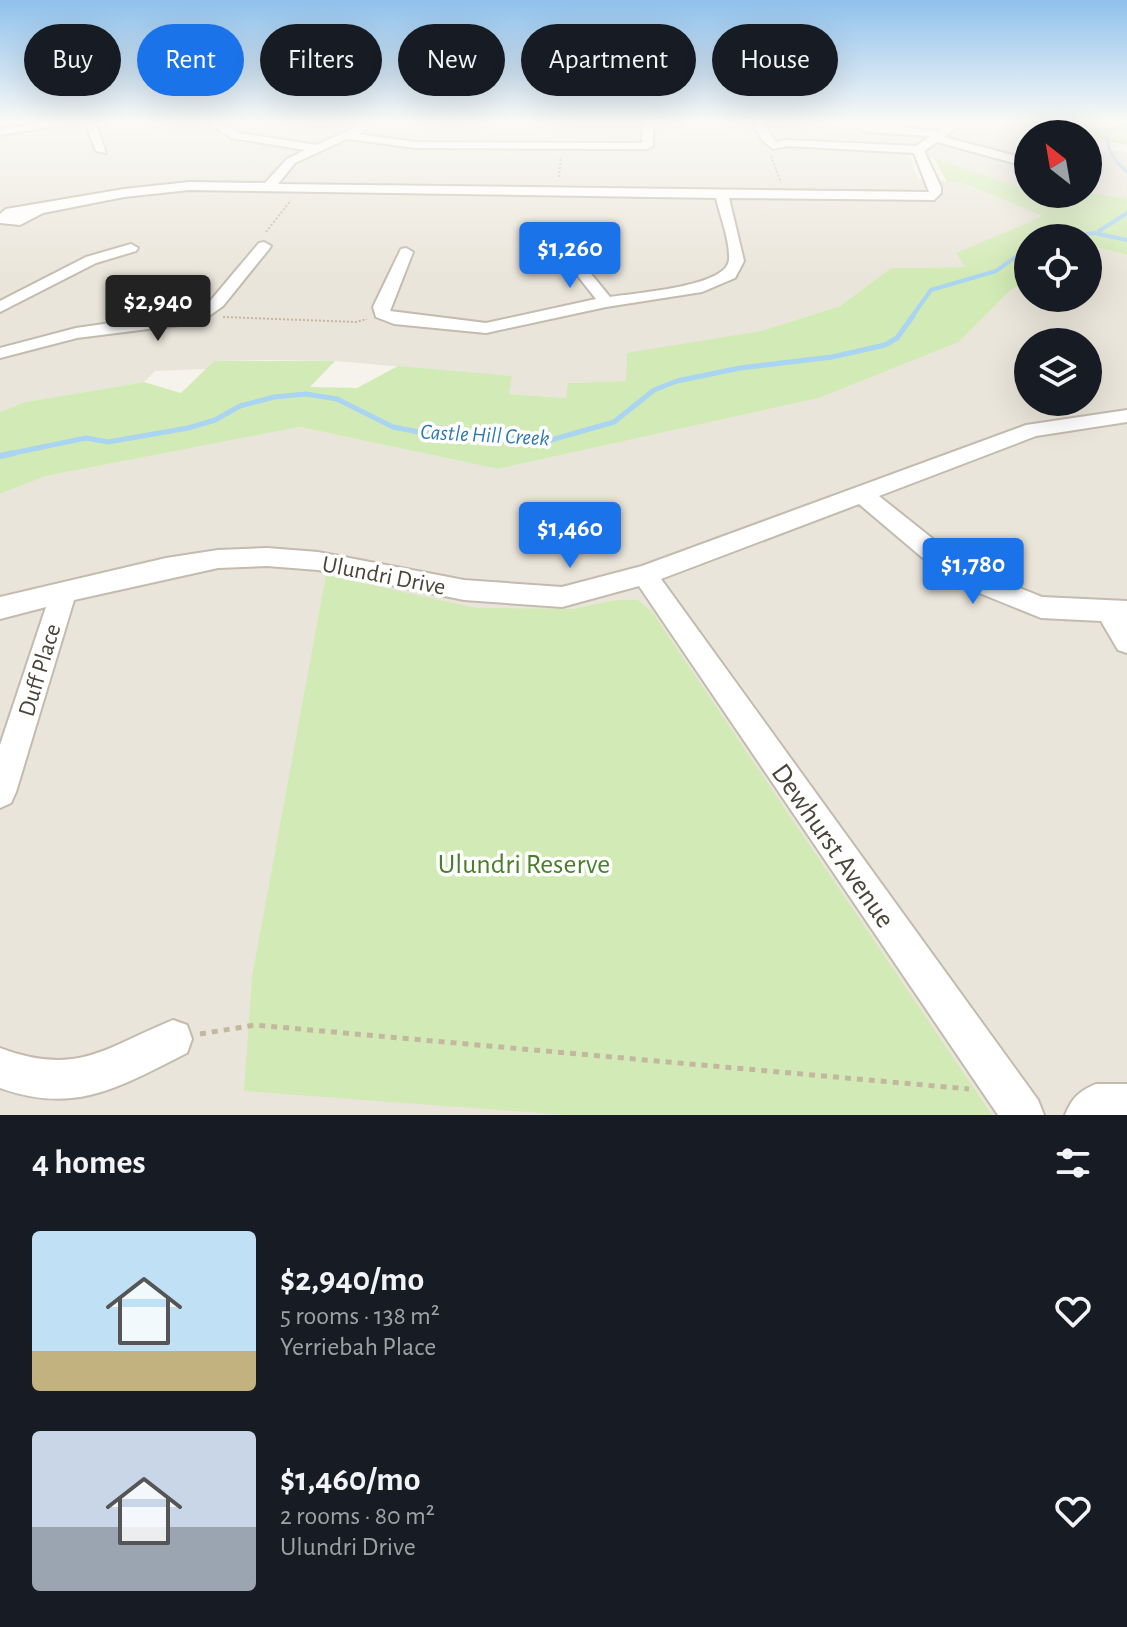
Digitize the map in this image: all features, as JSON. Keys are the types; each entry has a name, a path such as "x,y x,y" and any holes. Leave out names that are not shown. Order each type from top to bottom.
{"street":[{"path":"269,186 280,174"},
{"path":"4,216 32,217 36,210 124,193 189,186 916,198 935,193 928,174"},
{"path":"406,252 381,307 382,314 394,319 486,328 606,302 702,287 730,275 737,261 722,194"},
{"path":"0,353 76,333 200,315 217,303 264,246"},
{"path":"0,307 91,260 131,248"},
{"path":"569,256 606,302"},
{"name":"Ulundri Drive","path":"0,608 166,568 218,559 267,557 318,561 464,590 562,597 645,575 1033,430 1127,416"},
{"path":"863,495 959,574 1041,607 1118,612 1127,642"},
{"name":"Dewhurst Avenue","path":"645,575 1016,1104"},
{"name":"Duff Place","path":"0,792 63,594"},
{"path":"0,1068 29,1079 69,1083 91,1079 173,1039"},
{"path":"1086,1115 1096,1105 1127,1105"}],"path":[{"path":"558,191 559,174"},
{"path":"778,174 786,196"},
{"path":"264,246 262,238 288,204"},
{"path":"200,315 356,322 382,314"},
{"path":"173,1039 255,1025 1016,1104"}],"shaded area":[{"path":"0,174 916,174 918,179 961,183 1014,204 1014,208 1024,208 1044,216 1025,224 1014,224 1014,229 957,253 966,267 891,268 840,306 761,331 704,342 626,381 569,383 566,398 508,394 511,376 335,361 266,360 214,361 207,369 155,371 144,382 25,402 0,412"},
{"path":"981,174 1014,174 1014,185"},
{"path":"1102,174 1127,174 1127,198 1102,195"},
{"path":"1102,249 1127,255 1127,1115 0,1115 0,494 46,476 300,427 498,469 819,398 959,342 1012,289 1014,312 1102,312"}],"green space":[{"path":"943,174 981,174 1014,185 1014,204 962,183 947,182"},
{"path":"1102,195 1127,198 1127,255 1102,249 1102,224 1024,224 1043,216 1023,208 1102,208"},
{"path":"1014,228 1014,288 959,342 819,398 498,469 300,427 46,476 0,494 0,412 25,402 144,382 181,393 214,361 335,361 310,387 357,388 398,366 512,376 509,394 566,398 568,383 626,381 627,353 761,331 840,306 891,268 965,267 956,253"},
{"name":"Ulundri Reserve","path":"326,575 476,608 572,609 616,600 638,600 652,612 992,1115 568,1115 244,1091 252,977"}],"waterway":[{"path":"1102,229 1127,213"},
{"name":"Castle Hill Creek","path":"1102,235 1127,240"},
{"name":"Castle Hill Creek","path":"911,318 931,290 996,271 1014,258"},
{"name":"Castle Hill Creek","path":"4,455 86,438 108,442 188,428 215,420 240,406 274,397 306,394 337,399 393,427 439,436 551,440 614,422 654,390 677,381 740,368 832,357 885,345 897,338 913,316"},
{"name":"Castle Hill Creek","path":"0,456 14,453"}]}
